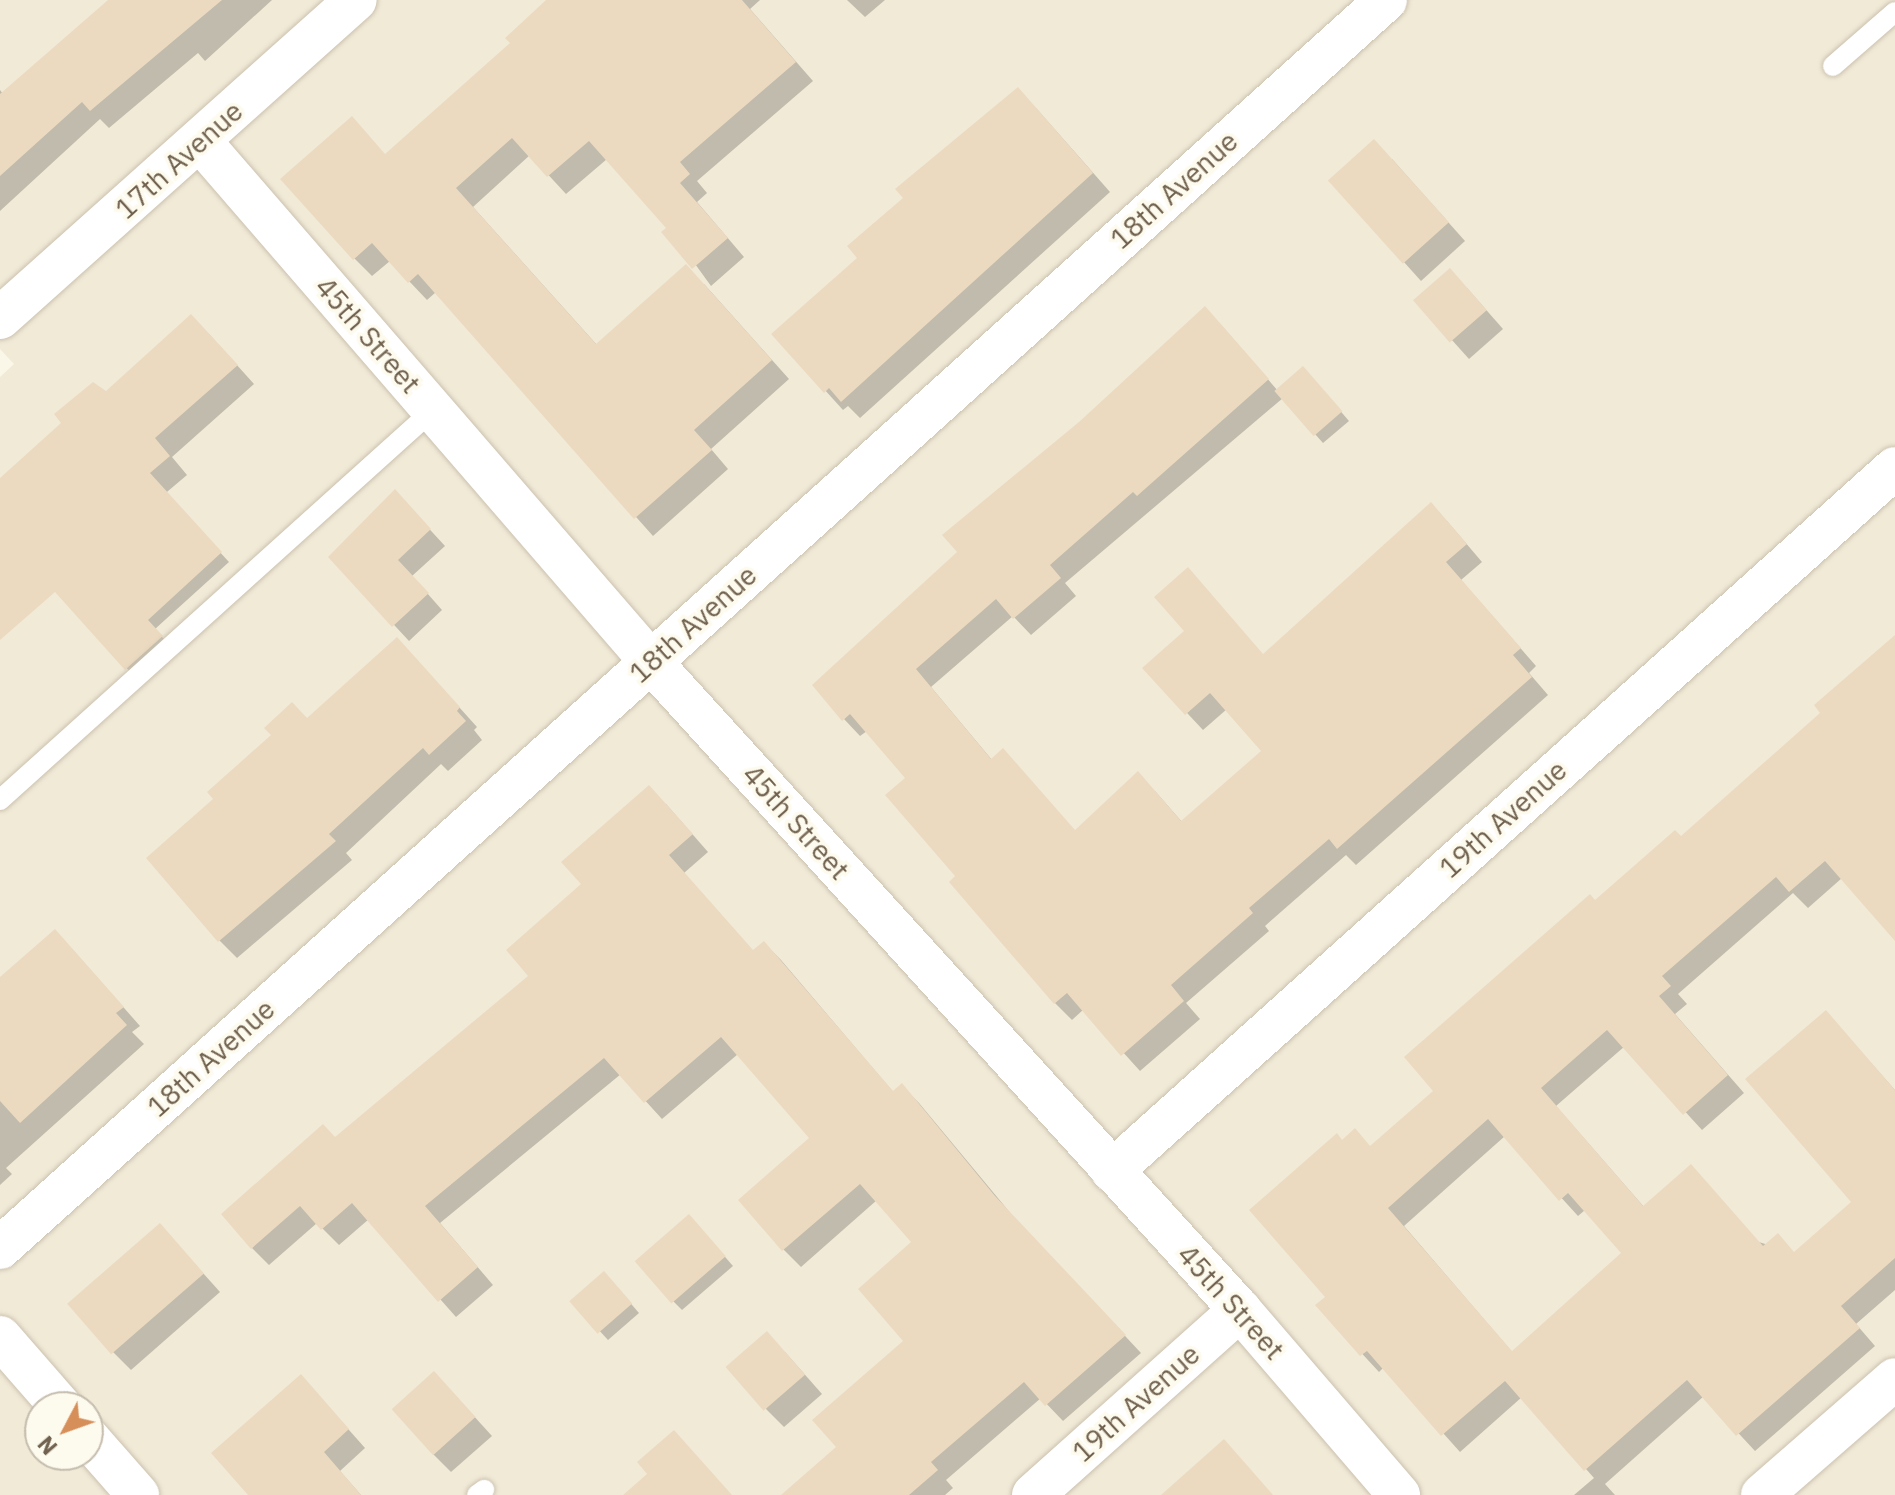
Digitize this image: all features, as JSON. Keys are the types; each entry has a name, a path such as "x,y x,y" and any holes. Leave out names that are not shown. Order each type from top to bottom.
{"street":[{"name":"17th Avenue","path":"0,318 201,142 356,0"},
{"name":"18th Avenue","path":"0,1248 1386,0"},
{"name":"45th Street","path":"201,142 651,662 1240,1310 1399,1495"},
{"name":"19th Avenue","path":"1112,1171 1895,468"},
{"name":"19th Avenue","path":"1033,1495 1240,1310"},
{"path":"0,1337 47,1391"},
{"path":"1762,1495 1895,1379"},
{"path":"104,1456 138,1495"}],"lane":[{"path":"1833,66 1895,12"},
{"path":"0,800 433,410"}],"shaded area":[{"path":"0,0 1895,0 1895,1495 0,1495 0,377 14,364 0,349"}],"building":[{"path":"108,0 222,0 90,111 82,102 0,176 0,94"},
{"path":"546,0 742,0 796,62 680,162 690,174 680,183 728,238 692,269 661,232 666,228 589,141 547,177 512,138 456,188 596,344 686,264 772,360 694,430 712,450 634,519 418,274 408,283 372,243 353,260 280,179 352,116 385,154 510,43 505,38"},
{"path":"1018,87 1093,173 841,402 829,388 824,393 771,334 857,258 847,246 903,198 895,189"},
{"path":"1374,139 1449,222 1403,264 1328,180"},
{"path":"1450,268 1487,310 1450,342 1413,300"},
{"path":"1205,306 1269,379 1137,496 1133,492 1050,565 1061,578 1013,619 996,599 916,669 991,759 1003,748 1075,830 1138,771 1181,821 1261,751 1210,693 1185,715 1142,668 1184,631 1154,597 1188,567 1263,654 1431,502 1467,544 1446,562 1521,648 1513,655 1532,677 1337,849 1329,839 1249,908 1253,913 1171,985 1184,1001 1121,1056 1067,993 1054,1004 949,882 955,876 885,795 905,778 850,714 842,721 812,685 957,552 942,535 1079,422"},
{"path":"191,314 238,365 155,438 170,456 150,473 222,552 148,620 163,636 125,670 55,592 0,640 0,478 61,423 54,414 93,382 106,391"},
{"path":"1303,366 1342,411 1314,436 1274,391"},
{"path":"395,489 431,529 398,560 429,593 392,627 328,557"},
{"path":"1895,635 1895,941 1825,861 1789,892 1776,877 1662,976 1671,986 1659,996 1728,1075 1683,1115 1607,1030 1541,1088 1643,1206 1691,1164 1763,1246 1778,1233 1794,1252 1851,1202 1745,1079 1826,1010 1895,1090 1895,1258 1841,1306 1860,1328 1736,1436 1687,1380 1584,1471 1505,1381 1441,1436 1367,1351 1360,1356 1315,1305 1325,1297 1249,1210 1337,1133 1342,1140 1355,1128 1370,1146 1433,1091 1404,1057 1590,894 1595,900 1675,830 1681,836 1820,713 1814,705","holes":["1488,1119 1559,1201 1568,1193 1621,1253 1512,1351 1388,1208"]},
{"path":"397,637 460,707 457,711 466,721 429,755 423,748 329,834 336,841 218,942 146,858 213,799 207,792 271,735 264,728 292,702 307,718"},
{"path":"649,785 693,834 669,855 753,950 764,941 893,1091 902,1083 995,1196 1126,1335 1045,1406 1024,1382 931,1462 938,1470 909,1495 781,1495 836,1447 812,1420 903,1341 858,1289 911,1242 860,1184 782,1251 738,1200 809,1138 721,1037 644,1103 604,1058 425,1206 478,1267 438,1302 352,1203 321,1230 300,1206 251,1249 221,1214 323,1124 335,1137 528,976 506,950 581,884 561,862"},
{"path":"55,929 124,1007 116,1013 127,1025 20,1123 0,1101 0,977"},
{"path":"689,1214 726,1256 671,1303 635,1261"},
{"path":"160,1223 204,1274 111,1354 67,1304"},
{"path":"604,1271 632,1303 597,1334 569,1301"},
{"path":"767,1331 805,1375 764,1411 725,1367"},
{"path":"434,1371 475,1417 433,1455 392,1409"},
{"path":"301,1374 349,1429 324,1452 361,1495 248,1495 211,1453"},
{"path":"674,1430 732,1495 623,1495 647,1474 637,1462"},
{"path":"1224,1439 1273,1495 1161,1495"}]}
